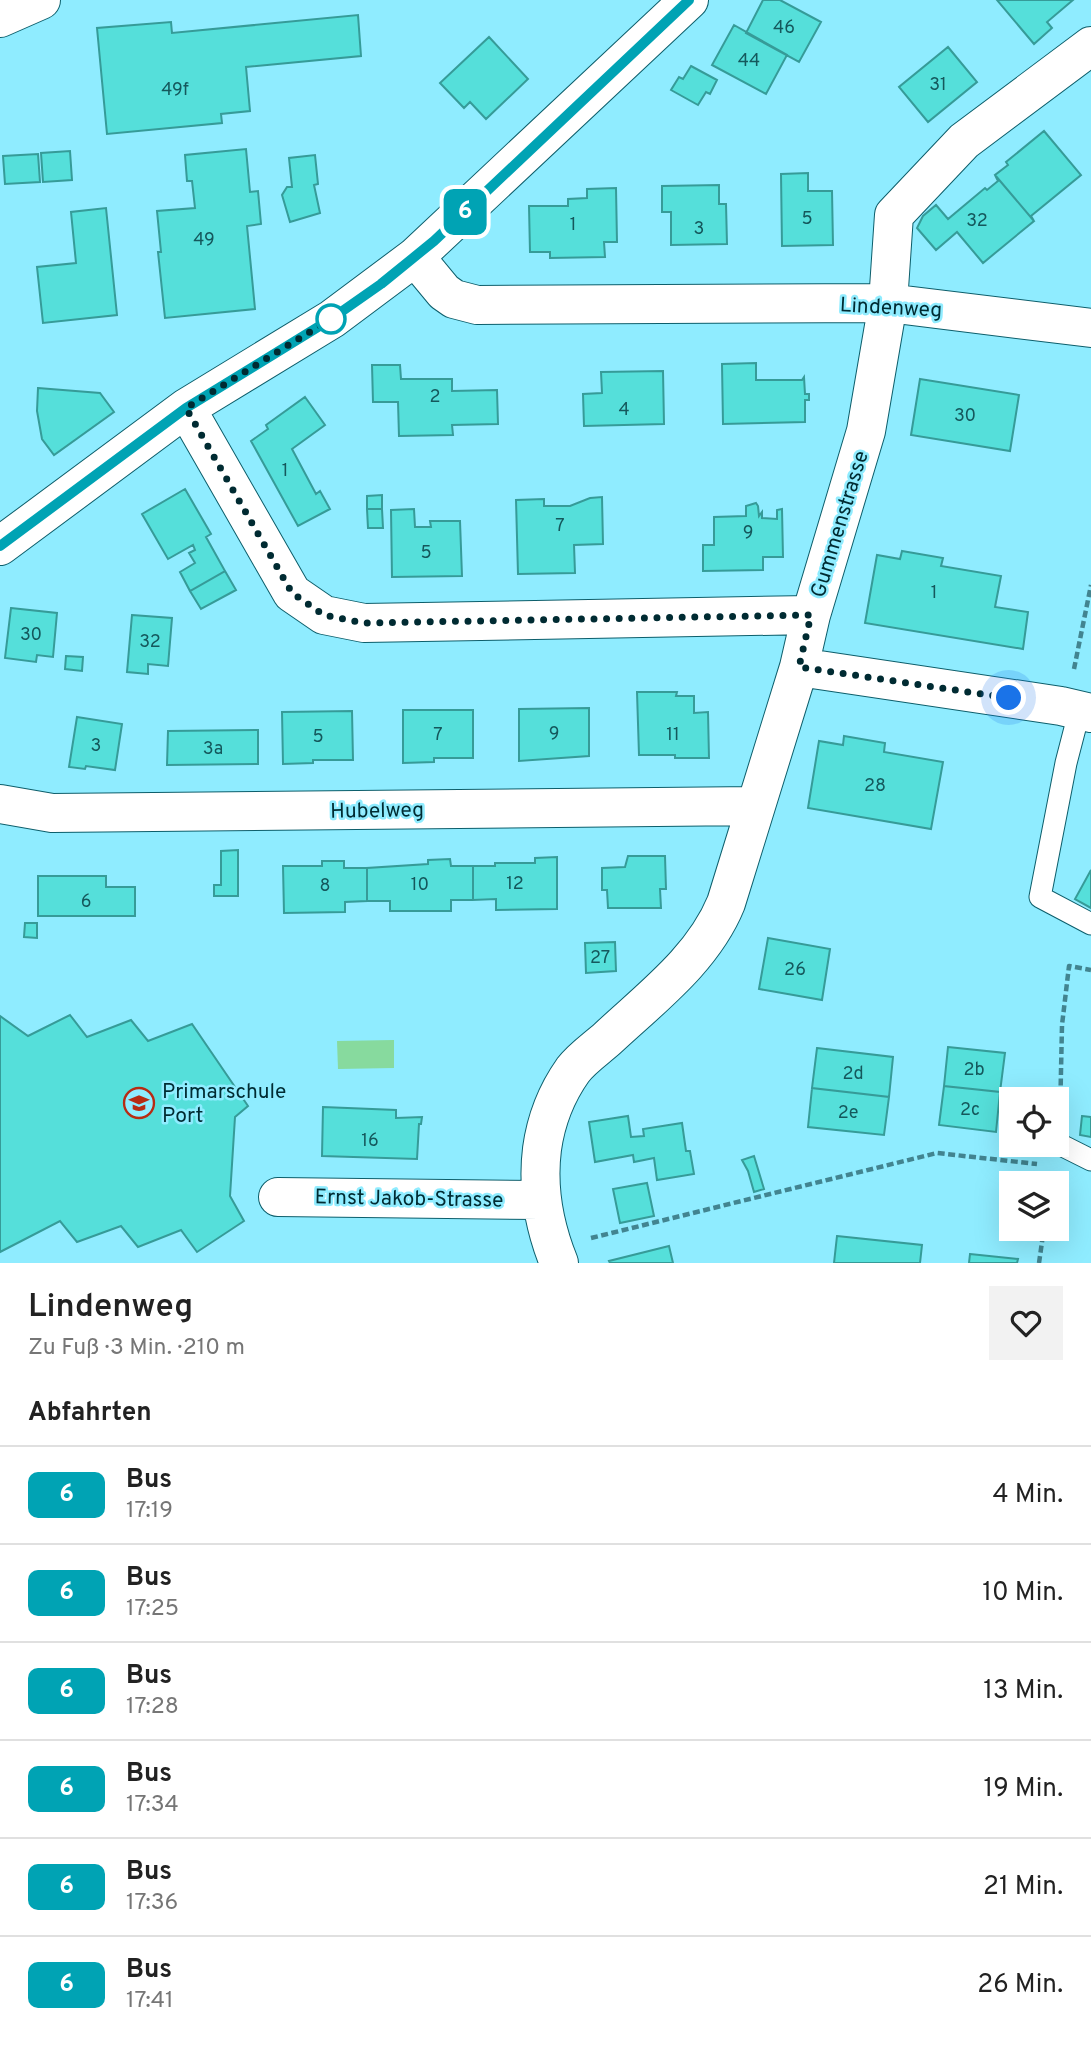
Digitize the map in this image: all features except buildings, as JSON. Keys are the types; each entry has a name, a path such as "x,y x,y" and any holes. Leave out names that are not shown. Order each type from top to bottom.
{"street":[{"path":"0,18 41,0"},
{"path":"0,545 186,408 331,319 415,257 689,0"},
{"name":"Gummenstrasse","path":"559,1263 540,1200 540,1162 546,1123 557,1097 574,1069 690,961 717,925 726,903 799,667 811,615 866,431 888,303 894,215 964,141 1091,46"},
{"name":"Lindenweg","path":"415,257 444,292 454,299 477,305 888,303 1088,317"},
{"path":"186,408 292,593 324,615 364,623 811,615"},
{"path":"799,667 1077,710"},
{"name":"Hubelweg","path":"0,804 52,813 755,806"},
{"name":"Ernst Jakob-Strasse","path":"278,1197 540,1200"}],"lane":[{"path":"1077,710 1040,897 1091,924"},
{"path":"1069,1148 1091,1160"}],"path":[{"path":"1077,710 1078,659 1091,586"},
{"path":"1060,1087 1062,1026 1069,966 1091,970"},
{"path":"589,1238 937,1153 1039,1164"},
{"path":"1040,1263 1043,1241"}],"shaded area":[{"path":"394,1040 394,1068 338,1069 337,1041"}],"bus line":[{"name":"6","path":"0,546 186,408 331,319 381,284 434,241 689,0"}],"place":[{"name":"Primarschule Port","path":"139,1103"}],"route":[{"path":"331,319 186,408 292,593 324,615 364,623 811,615 799,667 1009,698"}]}
